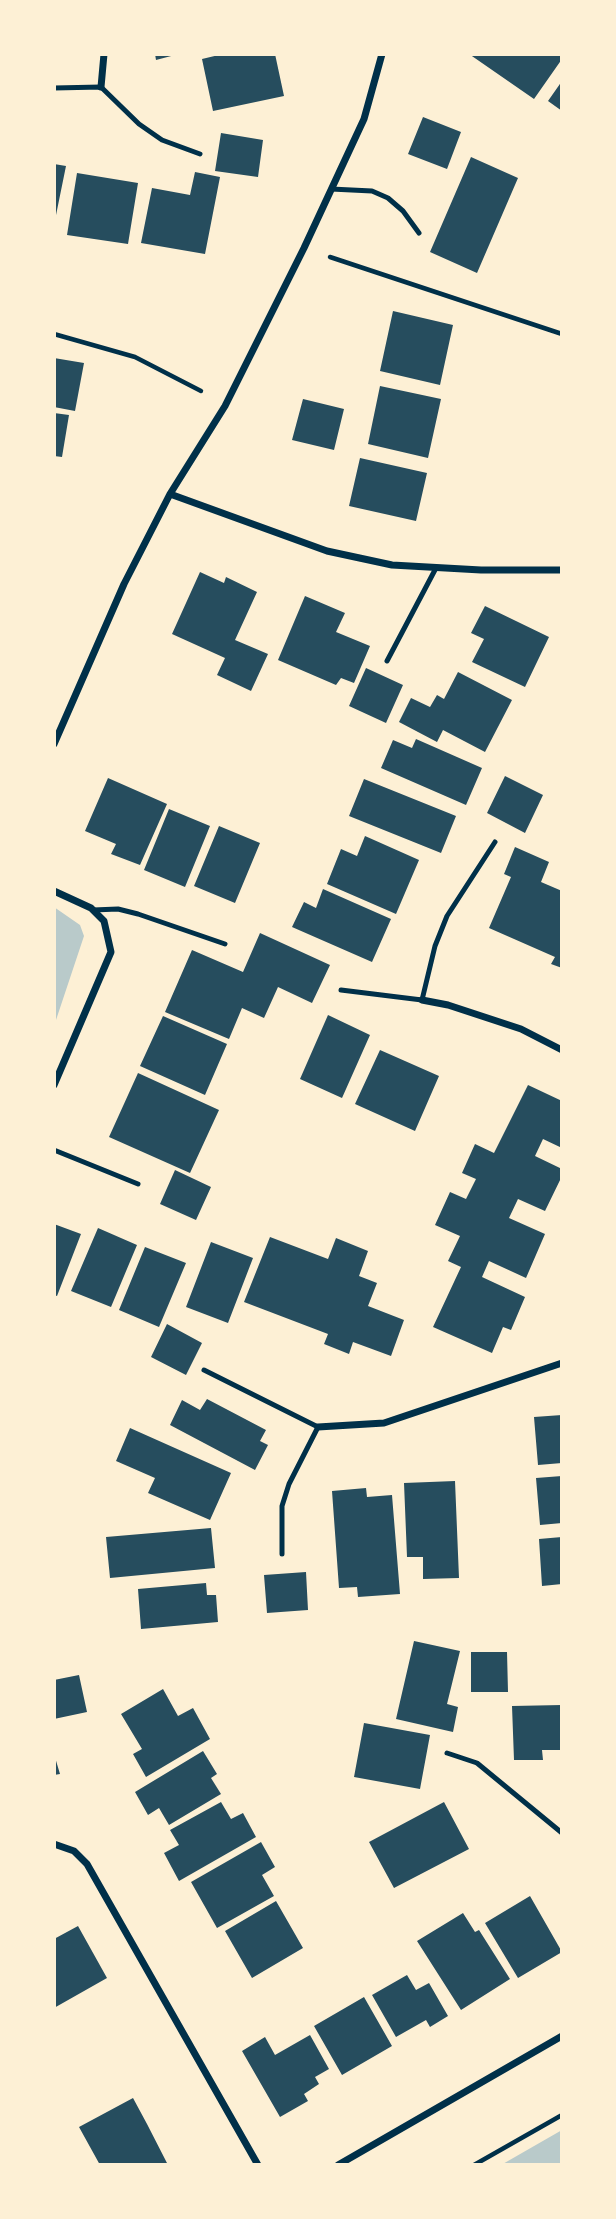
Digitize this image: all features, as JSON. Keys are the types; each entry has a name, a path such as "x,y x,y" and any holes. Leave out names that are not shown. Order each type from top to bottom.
{"street":[{"path":"101,86 104,54"},
{"path":"54,744 124,584 170,494 225,406 304,248 364,119 382,54"},
{"path":"170,494 327,551 392,565 562,570"},
{"path":"54,891 74,898 104,921 111,951 54,1085"},
{"path":"422,1000 448,1005 521,1029 562,1050"},
{"path":"318,1427 384,1423 562,1363"},
{"path":"54,1844 74,1851 87,1864 258,2165"},
{"path":"338,2165 562,2036"}],"lane":[{"path":"54,88 101,86 139,124 162,140 200,154"},
{"path":"331,189 372,191 388,198 403,211 419,233"},
{"path":"387,661 436,568"},
{"path":"341,990 422,1000 435,946 447,916 495,842"},
{"path":"93,910 118,909 138,914 225,944"},
{"path":"54,1150 138,1184"},
{"path":"204,1370 318,1427 289,1484 282,1506 282,1554"},
{"path":"447,1753 487,1770 562,1833"}],"path":[{"path":"304,248 562,334"},
{"path":"54,334 135,357 225,406"},
{"path":"474,2165 562,2115"}],"shaded area":[{"path":"54,907 80,925 84,936 54,1026"},
{"path":"562,2130 562,2165 501,2165"}],"building":[{"path":"155,54 175,54 175,55 156,60"},
{"path":"223,54 275,54 284,96 213,111 202,59"},
{"path":"469,54 562,54 562,59 534,99"},
{"path":"562,81 562,111 548,101"},
{"path":"423,117 461,132 447,169 408,154"},
{"path":"221,133 263,140 258,177 215,171"},
{"path":"471,157 518,178 477,273 430,252"},
{"path":"54,164 66,166 55,220 54,219"},
{"path":"195,172 220,177 205,254 141,243 152,188 190,195"},
{"path":"77,173 138,183 128,244 67,235"},
{"path":"393,311 453,325 440,385 380,371"},
{"path":"54,358 84,363 75,411 54,407"},
{"path":"380,386 441,399 428,458 368,444"},
{"path":"303,399 344,409 334,450 292,440"},
{"path":"54,413 69,415 62,457 54,456"},
{"path":"360,458 427,473 416,521 349,506"},
{"path":"200,572 224,583 226,577 257,592 235,640 268,654 251,691 217,675 225,658 172,634"},
{"path":"305,596 345,613 336,632 370,646 354,683 341,678 336,685 278,660"},
{"path":"485,606 549,637 525,687 472,662 484,639 471,633"},
{"path":"366,668 403,685 386,723 349,706"},
{"path":"458,672 512,700 485,752 443,730 437,742 399,722 411,698 430,707 437,695 444,699"},
{"path":"416,739 482,768 466,805 381,768 393,740 412,748"},
{"path":"505,776 543,795 525,833 487,813"},
{"path":"108,778 167,804 140,865 111,854 116,844 85,831"},
{"path":"364,779 456,816 441,853 349,816"},
{"path":"169,809 210,826 185,887 144,870"},
{"path":"219,826 260,843 235,903 194,886"},
{"path":"365,836 419,860 396,914 327,884 341,849 357,856"},
{"path":"515,847 549,862 541,882 562,891 562,968 551,964 555,957 489,928 511,877 504,874"},
{"path":"323,889 391,919 372,962 292,927 304,902 316,908"},
{"path":"260,933 330,965 312,1003 278,987 264,1018 242,1008 229,1039 165,1012 192,950 243,972"},
{"path":"328,1015 370,1035 342,1098 300,1079"},
{"path":"163,1016 227,1044 205,1095 140,1066"},
{"path":"380,1050 439,1076 415,1131 355,1104"},
{"path":"138,1073 219,1110 190,1173 109,1137"},
{"path":"528,1085 562,1101 562,1148 543,1139 535,1156 562,1169 562,1176 545,1211 518,1199 509,1218 545,1234 526,1278 489,1261 482,1277 525,1297 511,1330 503,1327 492,1353 433,1327 461,1267 448,1261 460,1236 435,1225 450,1192 466,1199 476,1179 462,1173 475,1144 494,1153"},
{"path":"175,1170 211,1187 196,1220 160,1204"},
{"path":"54,1224 81,1234 57,1296 54,1295"},
{"path":"98,1228 137,1245 111,1307 71,1291"},
{"path":"270,1237 328,1259 336,1238 368,1251 359,1276 377,1283 368,1306 404,1320 391,1356 353,1342 349,1354 324,1344 328,1334 244,1302"},
{"path":"211,1242 253,1258 228,1323 186,1307"},
{"path":"145,1247 186,1263 159,1327 119,1310"},
{"path":"167,1324 202,1343 186,1375 151,1357"},
{"path":"207,1399 266,1430 260,1441 268,1445 255,1470 170,1425 182,1400 200,1410"},
{"path":"562,1415 562,1463 538,1465 534,1417"},
{"path":"130,1428 231,1473 210,1520 148,1493 155,1478 116,1461"},
{"path":"562,1476 562,1523 540,1525 536,1478"},
{"path":"455,1481 459,1578 423,1579 423,1557 407,1557 404,1483"},
{"path":"366,1488 367,1497 392,1495 400,1594 358,1597 357,1587 339,1588 332,1491"},
{"path":"211,1528 215,1568 110,1578 106,1537"},
{"path":"562,1537 562,1584 542,1586 539,1539"},
{"path":"306,1572 308,1610 267,1613 264,1575"},
{"path":"206,1583 207,1595 216,1595 218,1622 141,1629 138,1589"},
{"path":"414,1641 460,1651 447,1704 458,1707 453,1732 396,1719"},
{"path":"471,1652 507,1652 508,1692 471,1692"},
{"path":"79,1675 87,1712 54,1719 54,1680"},
{"path":"163,1689 178,1716 193,1708 210,1739 146,1777 133,1754 142,1749 121,1714"},
{"path":"562,1705 562,1750 542,1750 543,1760 514,1760 512,1706"},
{"path":"364,1723 430,1735 420,1789 354,1777"},
{"path":"203,1751 217,1774 211,1778 221,1794 169,1825 159,1808 148,1815 135,1792"},
{"path":"54,1754 60,1774 54,1775"},
{"path":"221,1802 231,1819 243,1813 256,1837 179,1881 164,1853 179,1845 170,1830"},
{"path":"444,1802 469,1849 394,1888 369,1842"},
{"path":"261,1842 275,1867 262,1875 274,1896 217,1928 191,1882"},
{"path":"530,1896 562,1952 518,1978 485,1923"},
{"path":"276,1901 303,1948 252,1978 225,1931"},
{"path":"463,1913 475,1932 479,1930 510,1979 461,2010 417,1941"},
{"path":"78,1926 107,1978 54,2008 54,1939"},
{"path":"407,1975 416,1990 429,1983 448,2016 430,2027 426,2020 396,2037 372,1995"},
{"path":"364,1997 392,2046 342,2075 314,2026"},
{"path":"310,2035 329,2069 315,2077 319,2084 304,2094 308,2101 280,2117 242,2051 265,2037 275,2055"},
{"path":"133,2098 168,2165 100,2165 79,2127"}]}
